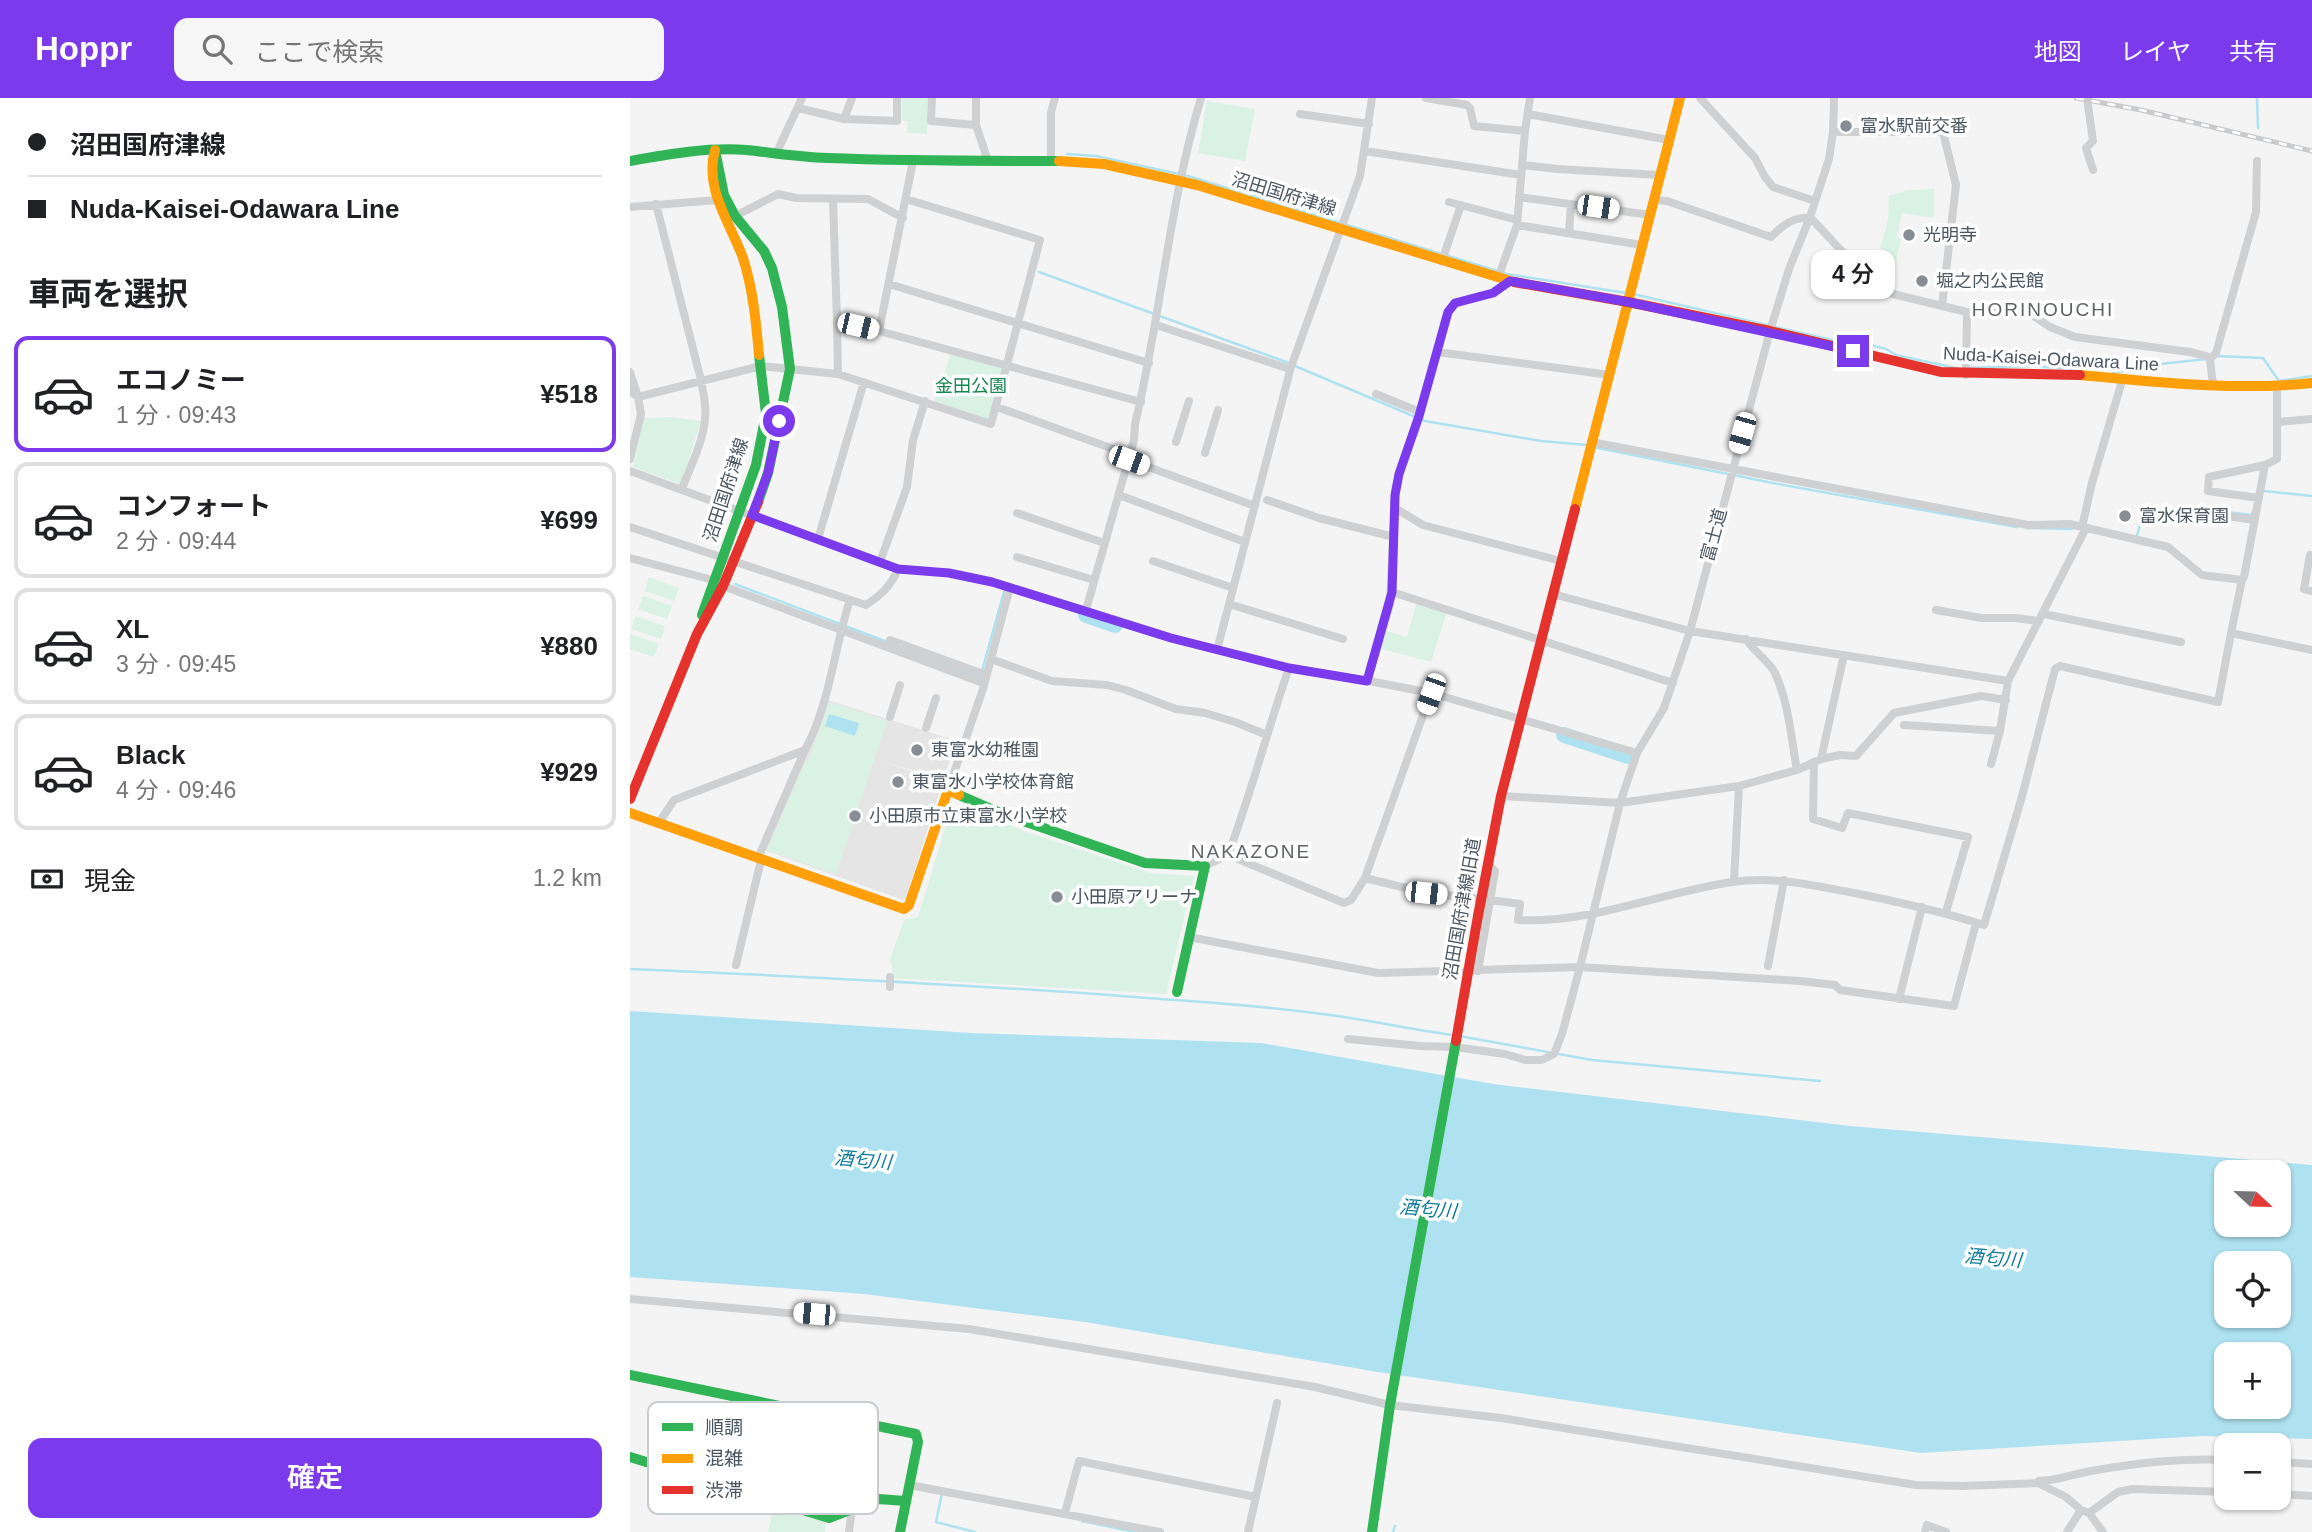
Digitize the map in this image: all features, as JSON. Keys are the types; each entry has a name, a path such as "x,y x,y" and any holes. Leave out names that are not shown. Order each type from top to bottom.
{"main road":[{"path":"1628,302 1680,98"},
{"name":"沼田国府津線","path":"715,150 913,162 1051,161 1104,164 1182,181 1504,279 1628,302"},
{"name":"沼田国府津線","path":"630,799 697,635 723,585 740,511 756,465 766,414 753,299 743,259 712,185 711,164 715,150"},
{"name":"沼田国府津線","path":"715,150 724,195 735,216 764,251 772,268 782,307 790,369 768,473 752,515 728,559"},
{"path":"630,161 679,152 715,150"},
{"name":"Nuda-Kaisei-Odawara Line","path":"1628,302 1771,327 1941,372 1966,375 2047,373 2122,381 2277,388 2312,383"},
{"name":"沼田国府津線旧道","path":"1372,1532 1393,1387 1478,916 1486,899 1487,863 1501,796 1628,302"},
{"path":"630,813 904,909 909,905 948,790 1003,814 1144,863 1205,866 1177,992"},
{"path":"630,1376 758,1402"},
{"path":"878,1426 916,1434 918,1442 900,1532"},
{"path":"630,1457 648,1463"},
{"path":"878,1499 906,1501"},
{"path":"816,1514 829,1518 839,1514"}],"street":[{"path":"776,154 802,98"},
{"path":"844,119 852,98"},
{"path":"798,107 844,119 897,121 897,98"},
{"path":"932,98 931,121 976,125"},
{"path":"975,98 976,125 988,161"},
{"path":"1051,161 1051,112 1055,98"},
{"path":"1086,610 1130,457 1172,227 1201,98"},
{"path":"1217,650 1291,366 1360,176 1373,98"},
{"path":"1426,98 1462,101 1470,108 1474,126 1525,131"},
{"path":"1367,681 1392,592 1399,474 1419,416 1448,312 1455,303 1493,293 1504,279 1517,223 1530,98"},
{"path":"1700,98 1755,158 1773,187 1815,201"},
{"name":"富士道","path":"1456,1044 1525,1060 1549,1058 1554,1054 1559,1042 1620,803 1636,753 1664,709 1690,631 1771,327 1829,159 1834,98"},
{"path":"2087,98 2093,141 2086,148 2093,170"},
{"path":"1300,114 1368,124"},
{"path":"1528,114 1670,140"},
{"path":"1833,132 1943,132 1955,186 1942,306"},
{"path":"1365,151 1521,175"},
{"path":"2210,359 2216,353 2256,212 2258,160"},
{"path":"879,331 913,162"},
{"path":"1523,166 1659,175"},
{"path":"735,216 778,194 796,198 868,199 903,218"},
{"path":"1519,197 1651,215"},
{"path":"833,199 838,374"},
{"path":"638,397 761,366 838,374 991,424 1040,240 906,199"},
{"path":"630,207 718,200"},
{"path":"1653,200 1667,201 1771,237 1785,224 1797,218 1810,217 1864,275 1893,294 1967,312 2032,315 2050,327 2075,337 2190,352 2210,359"},
{"path":"1448,202 1517,223 1642,245"},
{"path":"656,204 701,380 706,418 682,489"},
{"path":"1569,233 1571,204"},
{"path":"1442,261 1461,205"},
{"path":"890,284 1149,363"},
{"path":"1966,375 1967,312"},
{"path":"1157,320 1291,366"},
{"path":"838,321 1140,402"},
{"path":"1437,352 1610,375"},
{"path":"2210,359 2213,385"},
{"path":"630,372 641,414 634,423 630,459"},
{"path":"1991,764 2000,731 2008,681 2084,527 2092,483 2122,381"},
{"path":"818,539 864,382"},
{"path":"2259,498 2208,491 2209,477 2265,465 2277,459 2277,388"},
{"path":"630,391 638,397"},
{"path":"1376,394 1419,416"},
{"path":"880,562 907,488 913,440 925,401"},
{"path":"1176,442 1189,401"},
{"path":"997,407 1255,506"},
{"path":"1205,453 1218,410"},
{"path":"2278,422 2312,419"},
{"path":"1590,446 2028,525 2070,524 2168,547 2202,575 2242,580"},
{"path":"1364,878 1426,893 1520,904 1518,920 1540,921 1621,909 1734,881 1784,880 1946,912 1984,925 2021,800 2055,669 2060,666 2218,702 2265,465"},
{"path":"630,471 898,569 949,573 1010,587 1171,638 1289,668 1431,694 1636,753"},
{"path":"1119,495 1245,542"},
{"path":"1268,500 1319,518 1394,537"},
{"path":"1395,508 1423,525 1561,561"},
{"path":"1017,513 1104,543"},
{"path":"2188,517 2205,518 2214,514 2254,520"},
{"path":"630,527 866,605 885,591 898,569"},
{"path":"2310,555 2304,589 2312,591"},
{"path":"1017,557 1094,580"},
{"path":"630,558 723,585 842,631 983,677"},
{"path":"1153,561 1233,588"},
{"path":"948,790 991,659 999,614 1010,587"},
{"path":"1392,592 1673,683"},
{"path":"1552,594 1690,631 2008,681"},
{"path":"736,965 760,859 811,738 850,600"},
{"path":"1229,604 1343,639"},
{"path":"1936,610 1982,618 2041,618 2181,642"},
{"path":"2231,633 2312,650"},
{"path":"1746,639 1753,650 1774,670 1785,705 1797,771"},
{"path":"890,640 983,677"},
{"path":"1844,655 1818,761 1812,819 1842,828 1848,813 1968,837 1946,912"},
{"path":"991,659 1052,681 1107,685 1176,709 1205,713 1267,734"},
{"path":"1205,866 1228,855 1250,797 1289,668"},
{"path":"890,717 900,685"},
{"path":"1228,855 1344,903 1351,900 1364,878 1431,694"},
{"path":"1501,796 1620,803 1739,786 1797,771 1840,755 1856,756 1894,713 1980,696 2006,700"},
{"path":"926,728 936,698"},
{"path":"1904,726 2000,731"},
{"path":"657,824 674,800 804,750"},
{"path":"1734,881 1739,786"},
{"path":"1768,966 1784,880"},
{"path":"1478,971 1486,899"},
{"path":"1899,999 1922,907"},
{"path":"1189,937 1378,973 1580,967 1800,981 1835,985 1840,990 1954,1006 1976,923"},
{"path":"890,977 890,987"},
{"path":"1348,1039 1420,1046 1456,1044"},
{"path":"630,1299 969,1329 1315,1387 1390,1405 1501,1418 1916,1485 1962,1486 2056,1481 2069,1475 2129,1465 2192,1458 2214,1459"},
{"path":"1248,1532 1277,1403"},
{"path":"1065,1513 1079,1461 1256,1497"},
{"path":"2291,1463 2312,1464"},
{"path":"2030,1482 2066,1497 2085,1511 2103,1532"},
{"path":"909,1485 1160,1532"},
{"path":"2067,1532 2085,1511 2118,1492 2133,1489 2214,1492"},
{"path":"2291,1495 2312,1496"},
{"path":"849,1532 851,1514"},
{"path":"1925,1532 1927,1525 1946,1532"}],"shaded area":[{"name":"小田原市立東富水小学校","path":"828,700 957,741 943,779 877,760 943,781 906,898 903,900 764,850 803,760 816,738"}],"green space":[{"path":"902,98 928,98 927,134 907,133 907,121 902,121"},
{"path":"1207,101 1255,109 1245,161 1198,153"},
{"path":"1934,189 1934,218 1902,213 1897,237 1901,239 1896,263 1882,260 1885,251 1880,248 1888,220 1889,196 1908,190"},
{"name":"金田公園","path":"951,353 1005,368 989,420 934,401"},
{"path":"671,417 701,421 681,484 633,467 644,418"},
{"path":"649,577 679,588 674,601 645,591"},
{"path":"643,596 672,606 667,619 638,609"},
{"path":"1417,601 1447,611 1431,662 1378,648 1384,630 1407,637"},
{"path":"636,616 665,626 661,639 631,629"},
{"path":"630,634 659,644 654,657 630,649"},
{"path":"829,702 887,721 836,874 767,850 804,764 810,758"},
{"name":"小田原アリーナ","path":"965,807 1027,832 1151,873 1194,876 1166,994 894,978 890,959 904,920 918,917 949,815 956,808"},
{"path":"772,1514 796,1514 826,1522 825,1532 768,1532"}],"water":[{"path":"829,714 859,723 855,736 825,726"},
{"name":"酒匂川","path":"630,1011 971,1033 1261,1043 1493,1084 1850,1126 2253,1160 2214,1160 2214,1237 2291,1237 2291,1163 2312,1165 2312,1439 2291,1438 2291,1433 2214,1433 2214,1436 1921,1453 1378,1372 1085,1322 864,1294 630,1277"}],"waterway":[{"path":"2257,98 2258,128"},
{"path":"1067,154 1096,156 1188,176 1507,274 1626,293"},
{"path":"1039,272 1289,363"},
{"path":"1633,294 1836,341 1859,342 1886,349 1896,355 1960,369"},
{"path":"2216,356 2263,358 2279,381 2312,376"},
{"path":"2113,373 2207,359"},
{"path":"1295,366 1425,421 1541,441 1587,445"},
{"path":"1967,368 2032,366 2082,370"},
{"path":"1593,447 2017,527"},
{"path":"2264,491 2312,496"},
{"path":"2137,536 2145,512 2189,514"},
{"path":"2226,512 2252,513"},
{"path":"2027,528 2072,529"},
{"path":"735,584 890,643"},
{"path":"935,661 980,678 1005,588"},
{"path":"1086,615 1115,625"},
{"path":"1564,735 1628,756"},
{"path":"630,969 938,984 1214,1003 1324,1014 1452,1035"},
{"path":"1459,1036 1592,1060 1820,1081"},
{"path":"942,1493 936,1522 975,1532"},
{"path":"1082,1521 1135,1532"},
{"path":"1393,1532 1395,1526"}],"railway":[{"path":"2076,98 2141,110 2312,151"}],"traffic: fast":[{"path":"630,161 718,149 828,158 1059,161"},
{"path":"715,150 724,195 735,216 764,251 772,268 782,307 790,369 768,473 758,502"},
{"path":"702,615 756,465 766,414 759,355"},
{"path":"959,795 1003,814 1145,863 1205,866 1177,992"},
{"path":"1372,1532 1390,1405 1456,1041"},
{"path":"630,1375 761,1402"},
{"path":"878,1426 916,1434 918,1442 900,1532"},
{"path":"630,1457 648,1463"},
{"path":"878,1499 906,1501"},
{"path":"816,1514 829,1518 839,1514"}],"traffic: slow":[{"path":"1575,509 1680,98"},
{"path":"715,150 713,178 716,192 743,258 754,306 759,355"},
{"path":"1059,161 1104,164 1197,185 1514,282"},
{"path":"2080,375 2225,386 2312,383"},
{"path":"630,813 904,909 909,905 948,790 959,795"}],"traffic: jam":[{"path":"1514,282 1770,331 1941,372 2080,375"},
{"path":"630,799 697,634 723,586 758,502"},
{"path":"1478,916 1501,796 1575,509"},
{"path":"1456,1041 1478,916"}],"place":[{"name":"富水駅前交番","path":"1846,126"},
{"name":"光明寺","path":"1909,235"},
{"name":"堀之内公民館","path":"1922,281"},
{"name":"富水保育園","path":"2125,516"},
{"name":"東富水幼稚園","path":"917,750"},
{"name":"東富水小学校体育館","path":"898,782"},
{"name":"小田原市立東富水小学校","path":"855,816"},
{"name":"小田原アリーナ","path":"1057,897"}],"district":[{"name":"HORINOUCHI","path":"2043,309"},
{"name":"NAKAZONE","path":"1251,851"}],"route":[{"path":"779,421 768,473 752,515 898,569 949,573 992,582 1171,638 1289,668 1367,681 1392,592 1395,495 1399,474 1419,416 1448,312 1455,303 1493,293 1510,281 1628,302 1853,351"}]}
